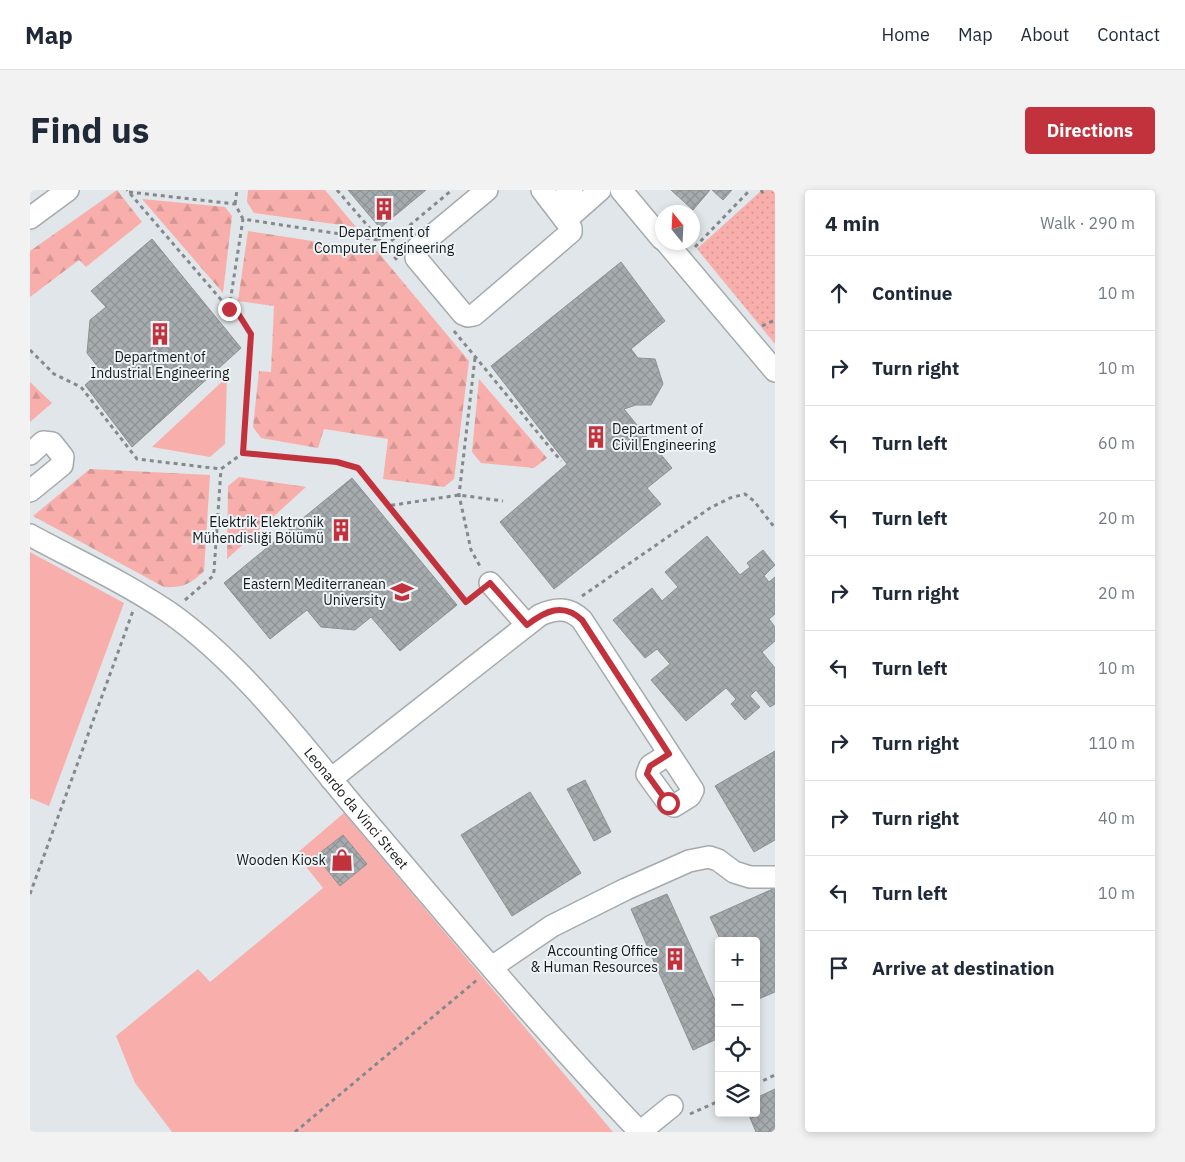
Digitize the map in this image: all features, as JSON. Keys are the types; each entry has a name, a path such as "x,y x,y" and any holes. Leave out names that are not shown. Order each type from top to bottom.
{"street":[{"path":"30,218 68,190"},
{"path":"487,190 417,248 415,252 416,258 468,316 474,315 567,238 571,228 554,206"},
{"path":"554,206 572,190"},
{"path":"554,206 600,190"},
{"path":"621,190 655,231"},
{"path":"673,250 775,371"},
{"path":"30,454 42,442 52,443 62,457 62,465 30,491"},
{"name":"Leonardo da Vinci Street","path":"30,535 139,594 170,614 210,646 256,692 492,967 640,1132"},
{"path":"490,583 527,625"},
{"path":"331,779 540,615 552,610 564,609 574,613 582,620 667,751"},
{"path":"492,967 552,926 626,888 689,861 709,857 718,860 734,872 750,877 775,877"},
{"path":"640,1132 677,1111"}],"path":[{"path":"229,309 243,218 235,204 237,190"},
{"path":"337,190 400,265"},
{"path":"385,246 452,190"},
{"path":"682,261 750,190"},
{"path":"761,190 764,195"},
{"path":"128,191 235,204"},
{"path":"128,191 229,309 239,315 251,334 243,453"},
{"path":"243,218 380,240"},
{"path":"450,327 561,461"},
{"path":"30,350 54,374 81,386 137,459 221,469 243,453 337,462 358,468 466,602 490,583 471,550 459,495 475,358"},
{"path":"170,614 213,576 221,469"},
{"path":"564,609 710,508 730,498 745,494 754,501 775,528"},
{"path":"388,506 459,495 504,500"},
{"path":"30,894 139,594"},
{"path":"295,1132 492,967"},
{"path":"760,1082 775,1075"},
{"path":"677,1111 715,1102"}],"green space":[{"path":"117,190 142,222 86,267 79,260 30,297 30,251"},
{"path":"248,190 325,190 356,227 254,213 247,202"},
{"path":"762,190 775,190 775,344 698,250 700,250 700,246"},
{"path":"142,199 225,207 232,216 223,293"},
{"path":"248,231 377,251 469,361 454,479 444,487 383,479 388,439 324,429 318,448 261,438 253,427 259,371 271,372 274,306 238,301"},
{"path":"227,377 225,444 210,457 152,447"},
{"path":"479,379 547,458 534,468 481,463 472,452"},
{"path":"30,382 52,403 30,422"},
{"path":"90,469 210,475 204,571 186,584 176,587 164,587 33,516"},
{"path":"239,477 306,487 227,559 228,486"},
{"path":"30,552 124,603 49,806 30,798"},
{"path":"344,813 613,1132 172,1132 135,1083 116,1036 198,969 210,982 323,888 296,854"}],"building":[{"name":"Department of Computer Engineering","path":"348,190 426,190 380,228"},
{"path":"671,190 710,190 697,205 688,205"},
{"path":"712,190 732,190 723,200"},
{"name":"Department of Industrial Engineering","path":"152,239 241,348 132,447 85,385 101,371 87,353 90,320 106,307 91,291"},
{"name":"Department of Civil Engineering","path":"621,262 665,321 631,349 638,358 655,359 663,384 651,405 636,405 624,409 672,468 647,488 661,504 554,589 500,522 567,464 491,366"},
{"name":"Elektrik Elektronik Mühendisliği Bölümü","path":"352,478 457,605 400,651 371,617 355,630 321,627 307,610 270,639 224,583"},
{"path":"707,536 740,575 750,567 747,563 763,550 775,565 764,576 769,582 775,577 775,614 769,619 775,627 775,641 762,652 775,668 775,704 770,707 756,690 750,696 760,707 745,720 731,704 736,699 726,688 686,721 651,680 670,664 657,649 645,658 613,620 652,588 662,601 678,587 665,572"},
{"path":"775,751 775,840 754,852 715,786"},
{"path":"585,780 611,832 594,841 567,789"},
{"path":"530,792 581,873 512,916 461,835"},
{"name":"Wooden Kiosk","path":"343,835 367,864 340,886 316,856"},
{"path":"775,888 775,992 760,998 760,937 719,937 710,917"},
{"name":"Accounting Office & Human Resources","path":"667,894 715,1000 715,1040 693,1050 631,909"},
{"path":"775,1089 775,1132 756,1132 750,1117 760,1117 760,1096"}],"place":[{"name":"Department of Computer Engineering","path":"384,209"},
{"name":"Department of Industrial Engineering","path":"160,334"},
{"name":"Department of Civil Engineering","path":"596,437"},
{"name":"Elektrik Elektronik Mühendisliği Bölümü","path":"341,530"},
{"name":"Eastern Mediterranean University","path":"402,592"},
{"name":"Wooden Kiosk","path":"342,860"},
{"name":"Accounting Office & Human Resources","path":"675,959"}],"route":[{"path":"229,309 239,315 251,334 243,453 337,462 358,468 466,602 490,583 527,625 540,615 552,610 564,609 574,613 582,620 669,754 647,770 647,774 668,803"}]}
